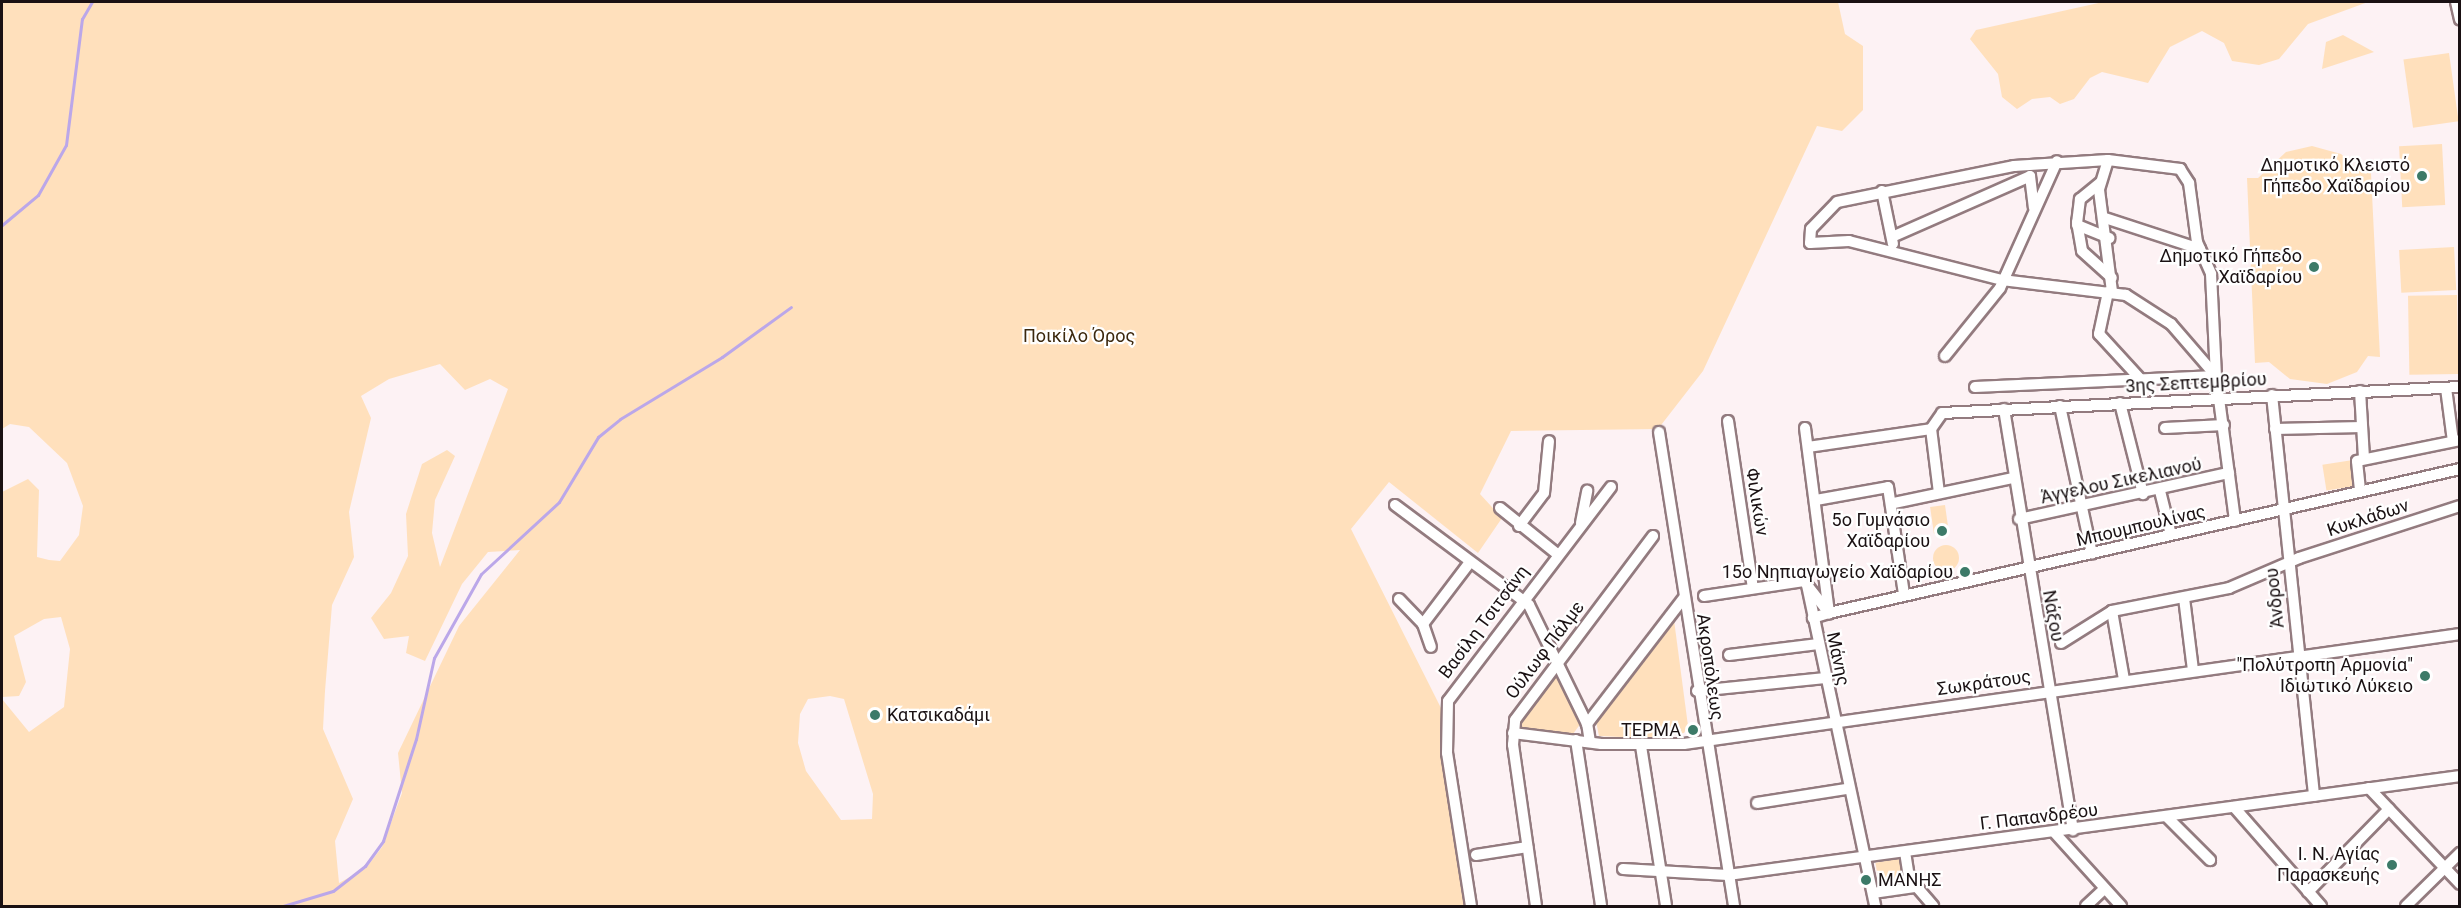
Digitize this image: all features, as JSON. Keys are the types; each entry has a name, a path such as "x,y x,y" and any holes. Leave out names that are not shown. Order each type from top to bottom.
{"street":[{"path":"2456,2 2460,20"},
{"path":"2108,160 2101,182 2112,278 2098,334 2142,381"},
{"path":"2216,376 2171,324 2110,291 2002,280 1849,241 1809,241 1817,219 1830,206 1882,191 2057,161 2108,160 2167,165 2186,173 2200,249 2211,274 2216,376 2222,398 2235,521"},
{"path":"1946,356 2002,280 2057,161"},
{"path":"1892,237 2030,177 2034,214"},
{"path":"2101,182 2080,199 2077,225 2082,251 2112,278"},
{"path":"1882,191 1894,253"},
{"path":"2105,219 2200,249"},
{"path":"2077,225 2109,238"},
{"path":"1975,387 2216,376"},
{"name":"3ης Σεπτεμβρίου","path":"1931,429 1936,415 2004,409 2460,387"},
{"path":"2361,460 2456,441 2446,388"},
{"path":"2360,391 2362,427 2360,490"},
{"name":"Άνδρου","path":"2272,395 2282,511 2314,796"},
{"path":"2120,404 2143,494"},
{"path":"2060,406 2092,554"},
{"name":"Νάξου","path":"2004,409 2019,519 2073,830"},
{"name":"Φιλικών","path":"1728,421 1754,588"},
{"path":"2165,428 2224,425"},
{"path":"2275,429 2362,427"},
{"name":"Μάνης","path":"1805,428 1829,613 1813,618 1846,789 1875,906"},
{"path":"1808,447 1931,429 1939,493"},
{"name":"Ακροπόλεως","path":"1659,432 1703,738 1734,906"},
{"path":"1519,526 1544,493 1549,441"},
{"name":"Μπουμπουλίνας","path":"1829,613 1904,594 2092,554 2282,511 2360,490 2460,469"},
{"name":"Άγγελου Σικελιανού","path":"2019,519 2160,491 2229,473"},
{"path":"1894,503 2013,478"},
{"path":"1816,500 1885,486 1894,503 1904,594"},
{"name":"Βασίλη Τσιτσάνη","path":"1471,906 1448,753 1448,701 1556,553 1611,487"},
{"path":"1581,523 1587,490"},
{"path":"2160,491 2171,535"},
{"path":"1395,505 1470,562 1523,598 1587,724 1590,742"},
{"name":"Κυκλάδων","path":"2112,611 2229,588 2288,564 2460,506"},
{"path":"1500,508 1519,526 1556,553"},
{"name":"Ούλωφ Πάλμε","path":"1536,906 1513,733 1520,710 1653,536"},
{"path":"1423,624 1470,562"},
{"path":"1704,596 1807,582"},
{"path":"1807,582 1829,613"},
{"path":"1807,582 1813,618"},
{"path":"2184,598 2193,670"},
{"path":"1399,599 1423,624 1431,647"},
{"path":"1587,724 1683,599"},
{"path":"2061,643 2112,611 2124,680"},
{"name":"Σωκράτους","path":"1513,733 1641,746 2460,634"},
{"path":"1728,655 1818,644"},
{"path":"1697,691 1826,678"},
{"path":"1576,740 1601,906"},
{"path":"1641,746 1666,906"},
{"name":"Γ. Παπανδρέου","path":"1623,869 1661,873 1728,875 2460,776"},
{"path":"1757,803 1846,789"},
{"path":"2369,789 2460,884"},
{"path":"2234,807 2321,906"},
{"path":"2308,892 2389,809"},
{"path":"2167,817 2210,860"},
{"path":"2054,832 2121,906"},
{"path":"1476,855 1527,847"},
{"path":"1905,852 1915,887 1933,906"},
{"path":"2406,906 2460,853"},
{"path":"1873,893 1915,887"},
{"path":"2086,906 2104,889"}],"green space":[{"name":"Ποικίλο Όρος","path":"2,2 1838,2 1845,34 1863,46 1863,110 1842,131 1817,126 1703,371 1658,429 1511,431 1480,494 1502,518 1478,553 1389,482 1351,529 1446,718 1464,906 2,906 2,699 29,732 64,707 70,649 61,617 44,619 14,636 26,682 19,696 2,697 2,492 28,479 39,490 37,557 49,560 60,561 79,535 83,506 67,463 29,427 10,424 2,429","holes":["440,364 465,390 490,379 508,389 440,567 432,533 435,500 455,456 447,450 422,464 406,514 408,556 391,593 371,618 384,639 409,636 406,653 425,661 462,584 488,552 520,550 459,626 398,753 402,793 382,847 366,868 339,883 335,841 353,799 323,729 332,605 354,557 349,512 371,418 361,396 389,379","830,696 844,699 873,794 872,819 841,820 806,771 798,743 800,714 808,699"]},
{"path":"2103,2 2368,2 2308,24 2279,59 2259,65 2232,61 2224,43 2202,31 2170,47 2148,83 2102,72 2090,78 2074,99 2060,104 2050,97 2032,99 2017,109 2002,97 1998,74 1970,39 1976,30"},
{"path":"2343,35 2374,52 2322,69 2326,42"},
{"path":"2449,53 2459,121 2413,128 2403,59"},
{"name":"Δημοτικό Κλειστό Γήπεδο Χαϊδαρίου","path":"2442,144 2445,205 2402,207 2399,146"},
{"name":"Δημοτικό Γήπεδο Χαϊδαρίου","path":"2312,146 2341,154 2362,173 2371,173 2380,357 2368,356 2357,372 2327,384 2290,379 2269,362 2255,363 2247,178 2258,178 2286,152"},
{"path":"2454,247 2456,290 2401,293 2399,250"},
{"path":"2457,295 2458,374 2409,375 2408,296"},
{"path":"2353,460 2357,486 2326,491 2322,465"},
{"path":"1945,505 1949,532 1934,534 1930,507"},
{"path":"1946,545 1955,549 1959,558 1955,567 1946,571 1937,567 1933,558 1937,549"},
{"path":"1674,620 1688,726 1684,733 1646,738 1599,736 1596,721"},
{"path":"1558,677 1581,723 1573,734 1521,727 1523,712 1549,680"},
{"path":"1902,858 1907,885 1880,889 1875,863"}],"waterway":[{"path":"2,225 38,195 66,145 82,19 92,2"},
{"path":"283,906 333,891 365,866 383,841 416,739 434,658 481,574 559,502 598,437 620,419 722,357 791,307"}],"place":[{"name":"Δημοτικό Κλειστό Γήπεδο Χαϊδαρίου","path":"2422,176"},
{"name":"Δημοτικό Γήπεδο Χαϊδαρίου","path":"2314,267"},
{"name":"5ο Γυμνάσιο Χαϊδαρίου","path":"1942,531"},
{"name":"15ο Νηπιαγωγείο Χαϊδαρίου","path":"1965,572"},
{"name":"\"Πολύτροπη Αρμονία\" Ιδιωτικό Λύκειο","path":"2425,676"},
{"name":"Κατσικαδάμι","path":"875,715"},
{"name":"ΤΕΡΜΑ","path":"1693,730"},
{"name":"Ι. Ν. Αγίας Παρασκευής","path":"2392,865"},
{"name":"ΜΑΝΗΣ","path":"1866,880"}]}
